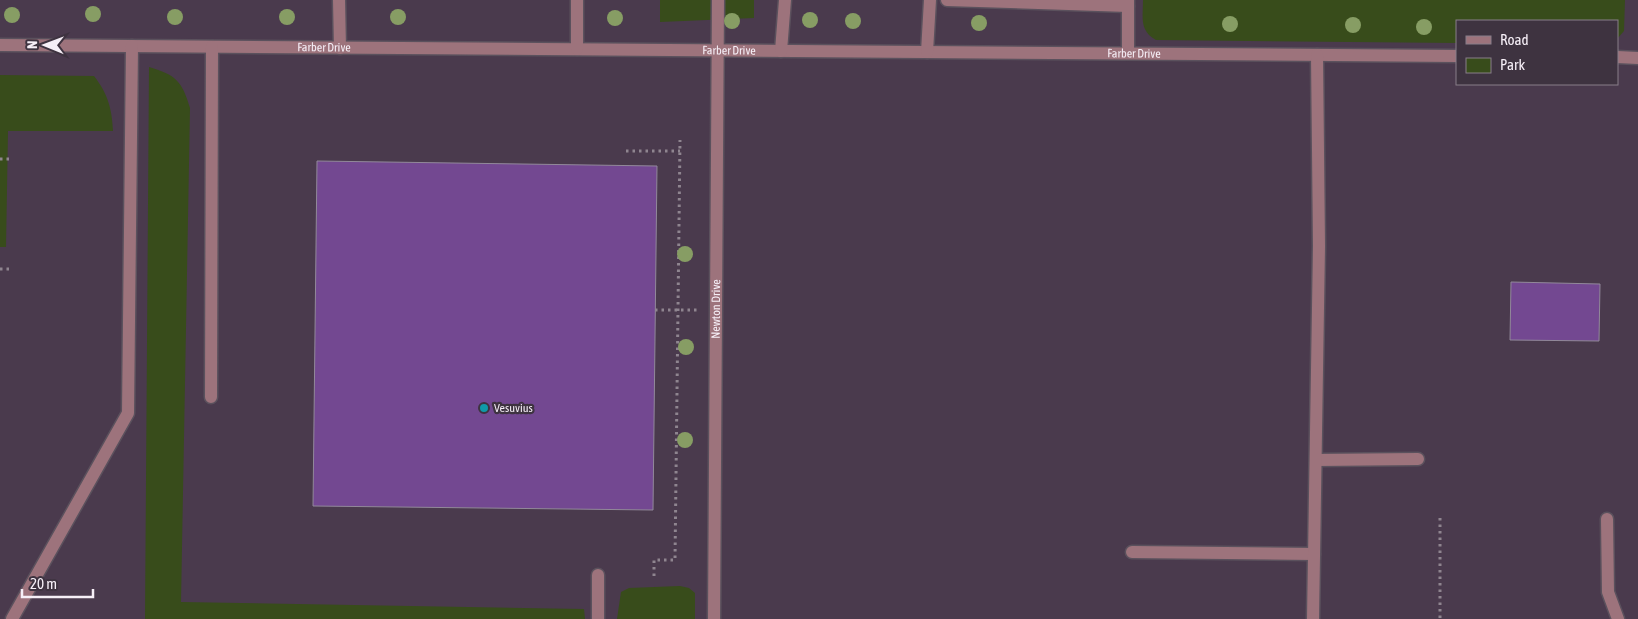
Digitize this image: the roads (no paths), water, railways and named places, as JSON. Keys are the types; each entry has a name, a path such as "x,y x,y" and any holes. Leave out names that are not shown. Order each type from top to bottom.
{"street":[{"path":"339,0 340,48"},
{"path":"577,49 578,0"},
{"name":"Newton Drive","path":"714,619 718,0"},
{"path":"781,51 785,0"},
{"path":"927,52 930,0"},
{"path":"946,0 1128,3 1128,54"},
{"name":"Farber Drive","path":"0,45 1456,56"},
{"path":"12,619 128,413 132,46"},
{"path":"211,396 212,47"},
{"path":"1313,619 1319,246 1317,55"},
{"path":"1618,57 1638,58"},
{"path":"1316,460 1418,459"},
{"path":"1607,519 1608,592 1618,619"},
{"path":"1132,552 1314,554"},
{"path":"598,575 598,619"}],"place":[{"name":"Vesuvius","path":"484,408"}]}
